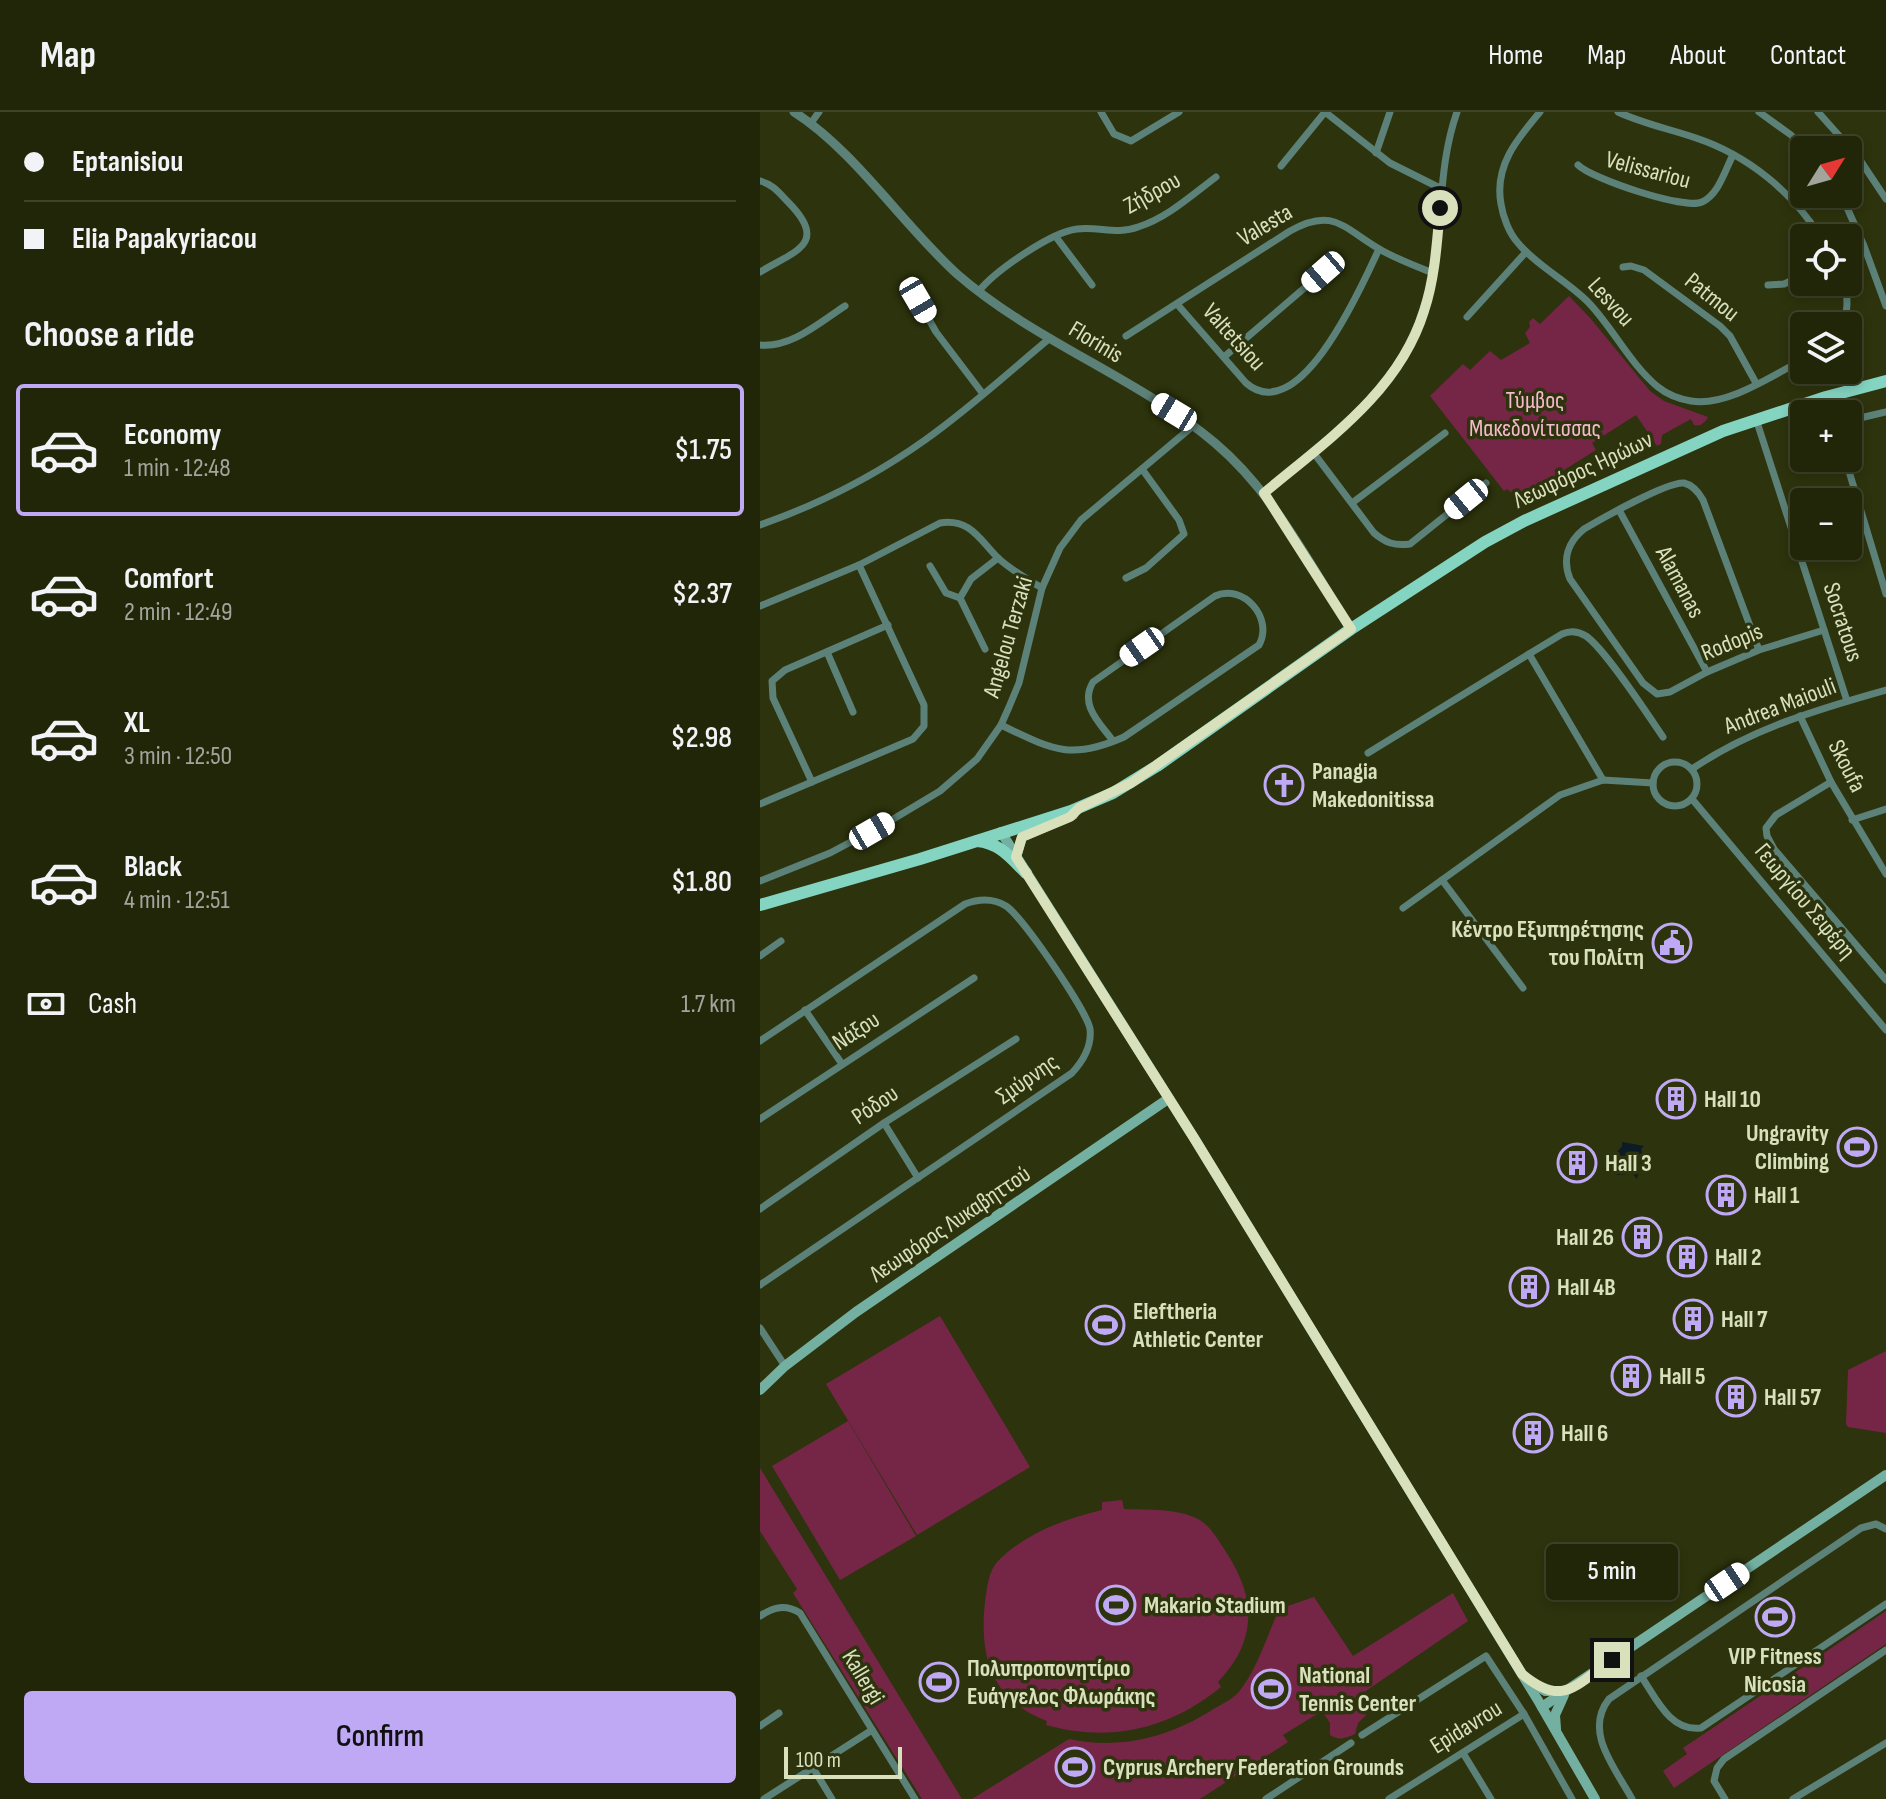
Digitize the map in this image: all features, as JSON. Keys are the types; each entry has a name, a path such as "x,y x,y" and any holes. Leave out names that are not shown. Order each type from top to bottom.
{"main road":[{"name":"Λεωφόρος Ηρώων","path":"760,905 1079,808 1113,793 1157,766 1351,629 1485,542 1524,521 1710,436 1756,419 1886,381"},
{"path":"1016,857 1022,837 1070,817 1079,808"},
{"path":"1001,832 1522,1674 1595,1799"},
{"path":"974,841 993,844 1003,850 1026,873"},
{"name":"Λεωφόρος Λυκαβηττού","path":"760,1390 785,1366 856,1312 1168,1099"},
{"path":"1542,1707 1886,1475"},
{"path":"1522,1674 1545,1691 1567,1690"},
{"path":"1556,1731 1556,1710 1567,1690"}],"street":[{"name":"Florinis","path":"794,112 811,123 938,255 979,291 1193,426 1236,462 1264,493 1351,629"},
{"path":"811,123 819,112"},
{"path":"1101,112 1114,134 1131,141 1179,112"},
{"path":"1281,166 1325,112 1376,153 1410,175 1442,189"},
{"path":"1376,153 1390,112"},
{"path":"1264,493 1363,409 1396,368 1416,332 1433,273 1447,149 1457,112"},
{"name":"Lesvou","path":"1540,112 1507,155 1500,178 1502,212 1513,237 1526,252 1589,304 1645,374 1664,392 1694,402 1714,402 1790,366"},
{"path":"1618,112 1699,139 1733,155 1781,189 1811,224"},
{"path":"1759,112 1792,136"},
{"path":"1818,112 1858,157 1886,199"},
{"name":"Velissariou","path":"1578,165 1600,179 1683,203 1699,204 1718,187 1733,155"},
{"name":"Ζήδρου","path":"979,291 997,271 1056,237 1075,229 1116,232 1136,228 1169,211 1216,177"},
{"path":"760,181 772,186 802,216 808,232 807,240 796,251 760,272"},
{"path":"1847,208 1886,306"},
{"name":"Valesta","path":"1126,336 1290,231 1314,219 1337,222 1379,249 1433,273"},
{"path":"1056,237 1092,285"},
{"name":"Valtetsiou","path":"1177,304 1253,389 1273,391 1305,372 1330,344 1379,249"},
{"path":"1467,317 1526,252"},
{"name":"Patmou","path":"1623,267 1644,270 1720,326 1730,336 1756,383"},
{"path":"1224,357 1323,272"},
{"path":"1768,285 1790,281"},
{"path":"918,300 936,332 983,394"},
{"path":"760,345 785,343 845,306"},
{"path":"760,525 850,485 922,442 1050,338"},
{"path":"1862,418 1886,412"},
{"name":"Socratous","path":"1756,419 1790,520"},
{"name":"Angelou Terzaki","path":"760,881 830,853 940,791 977,759 1001,725 1019,683 1042,588 1060,548 1081,520 1193,426"},
{"path":"1352,503 1445,433"},
{"path":"1313,452 1374,533 1385,542 1397,546 1410,544 1486,483"},
{"path":"1126,578 1146,568 1184,534 1179,520 1142,469"},
{"path":"1619,510 1674,485 1685,483 1695,489 1703,500 1759,650"},
{"name":"Alamanas","path":"1619,510 1707,672"},
{"name":"Rodopis","path":"1619,510 1574,538 1566,560 1567,571 1643,683 1657,694 1670,692 1759,650 1824,630"},
{"path":"1862,512 1886,594"},
{"path":"760,606 859,565 940,523 948,522 968,526 998,558 1042,588"},
{"path":"960,598 971,579 998,558"},
{"name":"Socratous","path":"1802,560 1847,701"},
{"path":"760,804 913,739 926,721 924,705 859,565"},
{"path":"930,566 946,593 960,598 985,649"},
{"path":"1001,725 1033,741 1068,751 1087,750 1113,741 1138,728 1259,645 1264,633 1261,619 1245,597 1230,592 1215,596 1093,682 1087,698 1089,708 1113,741"},
{"path":"812,782 773,698 771,686 774,679 780,673 888,625"},
{"path":"1368,753 1569,631 1583,634 1598,648 1663,737"},
{"path":"827,652 853,712"},
{"path":"1529,654 1603,780"},
{"name":"Andrea Maiouli","path":"1692,769 1736,743 1800,716 1886,690"},
{"name":"Skoufa","path":"1800,716 1831,782 1886,874"},
{"path":"1670,762 1682,763 1692,769 1698,787 1692,799 1681,806 1667,805 1657,796 1653,783 1658,770 1670,762"},
{"path":"1403,908 1560,795 1603,780 1653,783"},
{"path":"1831,782 1776,815 1766,828 1767,836 1774,849 1886,980"},
{"name":"Γεωργίου Σεφέρη","path":"1692,799 1886,1030"},
{"path":"1852,820 1886,809"},
{"path":"1442,880 1523,988"},
{"name":"Σμύρνης","path":"760,1041 975,900 989,900 1010,908 1019,917 1083,1011 1090,1039 1084,1059 1072,1073 760,1285"},
{"path":"760,956 781,941"},
{"name":"Νάξου","path":"760,1119 974,978"},
{"path":"805,1010 842,1064"},
{"name":"Ρόδου","path":"760,1209 884,1123 1016,1039"},
{"path":"884,1123 918,1178"},
{"path":"760,1328 785,1366"},
{"path":"1632,1799 1603,1745 1597,1724 1599,1714 1609,1699 1861,1528 1876,1524 1886,1529"},
{"path":"1641,1676 1676,1723 1690,1729 1701,1728 1886,1604"},
{"name":"Kallergi","path":"760,1616 778,1607 800,1613 915,1799"},
{"path":"1725,1799 1714,1781 1717,1768 1724,1759 1886,1650"},
{"path":"1362,1735 1486,1656 1524,1714 1572,1799"},
{"path":"760,1726 779,1713"},
{"name":"Epidavrou","path":"1389,1799 1524,1714"},
{"path":"764,1799 872,1730"},
{"path":"1266,1799 1351,1743"},
{"path":"1793,1799 1886,1743"},
{"path":"1463,1753 1491,1799"},
{"path":"813,1768 832,1799"},
{"path":"1405,1789 1412,1799"}],"green space":[{"name":"Τύμβος Μακεδονίτισσας","path":"1569,296 1650,391 1664,401 1708,417 1700,425 1694,425 1691,419 1662,435 1661,444 1657,446 1636,415 1592,443 1596,450 1519,498 1507,489 1504,491 1430,396 1463,364 1470,370 1490,351 1501,360 1530,343 1525,333 1530,327 1529,322 1533,318 1540,324"},
{"path":"940,1316 1030,1467 917,1535 826,1384"},
{"path":"1886,1351 1886,1433 1848,1427 1848,1370"},
{"path":"848,1421 916,1536 840,1580 772,1466"},
{"path":"760,1468 962,1799 922,1799 793,1593 797,1589 760,1531"},
{"name":"Makario Stadium","path":"1122,1500 1124,1509 1181,1513 1198,1519 1210,1529 1236,1569 1243,1586 1248,1619 1246,1635 1231,1667 1218,1682 1221,1687 1181,1713 1160,1722 1116,1732 1093,1733 1046,1725 1047,1721 1028,1712 1001,1689 987,1658 984,1622 990,1575 998,1561 1033,1535 1102,1510 1102,1502"},
{"path":"1453,1593 1468,1621 1357,1697 1367,1714 1358,1723 1355,1734 1346,1738 1330,1735 1330,1723 1322,1711 1283,1735 1288,1742 1200,1799 972,1799 1069,1739 1107,1743 1144,1739 1179,1727 1229,1700 1251,1674 1279,1609 1314,1597 1353,1656"},
{"path":"1886,1611 1886,1644 1674,1788 1663,1771 1687,1754 1683,1748"}],"water":[{"path":"1622,1142 1644,1146 1641,1149 1645,1159 1650,1162 1642,1166 1637,1179 1633,1174 1617,1175 1614,1160 1609,1157 1614,1156"}],"place":[{"name":"Panagia Makedonitissa","path":"1284,785"},
{"name":"Κέντρο Εξυπηρέτησης του Πολίτη","path":"1672,943"},
{"name":"Hall 10","path":"1676,1099"},
{"name":"Ungravity Climbing","path":"1857,1147"},
{"name":"Hall 3","path":"1577,1163"},
{"name":"Hall 1","path":"1726,1195"},
{"name":"Hall 26","path":"1642,1237"},
{"name":"Hall 2","path":"1687,1257"},
{"name":"Hall 4B","path":"1529,1287"},
{"name":"Hall 7","path":"1693,1319"},
{"name":"Eleftheria Athletic Center","path":"1105,1325"},
{"name":"Hall 5","path":"1631,1376"},
{"name":"Hall 57","path":"1736,1397"},
{"name":"Hall 6","path":"1533,1433"},
{"name":"Makario Stadium","path":"1116,1605"},
{"name":"VIP Fitness Nicosia","path":"1775,1617"},
{"name":"Πολυπροπονητίριο Ευάγγελος Φλωράκης","path":"939,1682"},
{"name":"National Tennis Center","path":"1271,1689"},
{"name":"Cyprus Archery Federation Grounds","path":"1075,1767"}],"route":[{"path":"1440,208 1433,273 1424,311 1396,368 1363,409 1264,493 1351,629 1131,783 1079,808 1070,817 1022,837 1016,857 1194,1138 1522,1674 1541,1689 1555,1692 1567,1690 1612,1660"}]}
